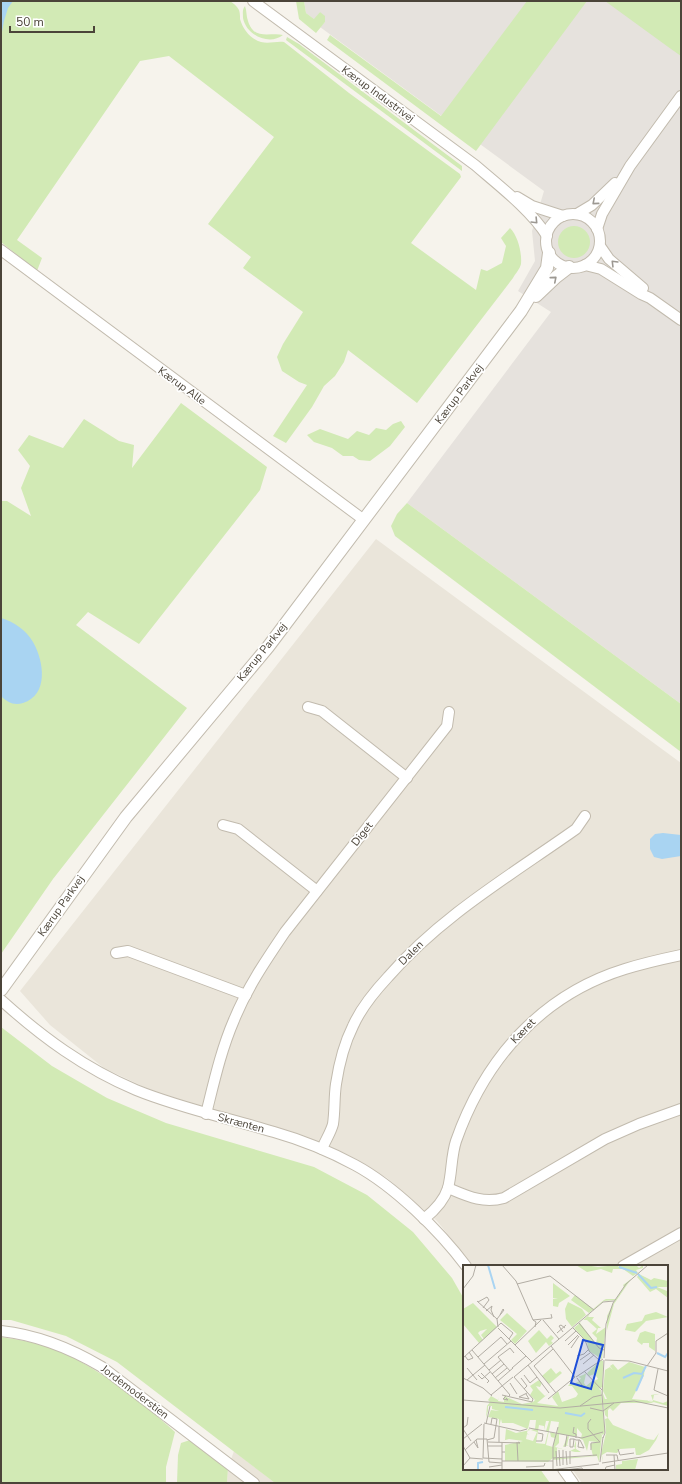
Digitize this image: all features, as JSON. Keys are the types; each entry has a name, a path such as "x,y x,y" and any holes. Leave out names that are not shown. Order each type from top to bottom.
{"street":[{"name":"Kærup Industrivej","path":"253,1 475,165 502,188 538,223 547,236"},
{"path":"598,229 602,214 630,166 681,96"},
{"path":"577,214 589,219 598,229 600,246 595,257 585,265 569,267 558,263 549,253 547,236 553,224 563,216 577,214 588,209 630,166"},
{"name":"Kærup Industrivej","path":"502,188 532,206 563,216"},
{"path":"600,246 609,258 643,289 650,298"},
{"name":"Kærup Alle","path":"1,250 364,520"},
{"name":"Kærup Parkvej","path":"1,990 126,817 268,647 521,311 547,268 549,253"},
{"path":"585,265 602,269 640,294 650,298 681,320"},
{"name":"Kærup Parkvej","path":"521,311 543,288 569,267"},
{"path":"308,707 322,711 407,778"},
{"name":"Diget","path":"206,1114 226,1040 246,994 263,965 285,932 447,726 449,712"},
{"name":"Dalen","path":"322,1149 332,1125 336,1085 340,1062 346,1044 362,1008 376,990 421,942 454,914 576,829 585,816"},
{"path":"223,825 238,829 318,891"},
{"path":"116,953 128,951 246,994"},
{"name":"Kæret","path":"424,1219 443,1199 448,1188 454,1146 462,1123 487,1075 517,1036 539,1015 564,998 592,982 624,969 681,954"},
{"name":"Skrænten","path":"1,1000 47,1039 76,1060 134,1089 206,1114 275,1132 322,1149 356,1165 388,1187 424,1219 440,1234 465,1265"},
{"path":"448,1188 479,1200 488,1201 504,1198 605,1139 639,1124 681,1109"},
{"path":"625,1265 681,1233"},
{"name":"Jordemoderstien","path":"1,1330 48,1340 97,1364 119,1379 254,1483"},
{"path":"563,1470 573,1483"}],"shaded area":[{"path":"304,1 681,1 681,704 407,503 551,312 518,291 535,261 532,231 544,191 320,27 325,22 320,12 315,20 306,13"},
{"path":"376,539 681,763 681,1483 582,1483 573,1470 668,1470 668,1265 472,1265 437,1221 387,1178 338,1150 286,1130 161,1095 104,1068 50,1025 20,991"},
{"path":"234,1451 275,1483 227,1483 228,1468"}],"green space":[{"path":"1,1 230,1 240,12 241,23 245,30 257,41 264,43 284,42 349,93 460,174 461,177 411,243 476,290 481,269 487,271 502,263 506,246 501,238 510,228 513,231 519,245 521,260 520,268 417,403 348,350 344,362 335,376 324,386 312,407 286,443 273,436 307,385 299,382 282,371 277,357 283,344 303,312 243,268 251,257 208,224 274,137 169,56 140,61 17,240 42,258 37,271 1,242"},
{"path":"296,1 304,1 306,13 314,19 320,12 325,16 325,22 316,33 299,19"},
{"path":"527,1 587,1 476,151 327,40 330,35 441,116"},
{"path":"605,1 681,1 681,56 671,49"},
{"path":"245,6 248,21 254,31 263,34 283,35 277,38 265,39 253,34 245,24 243,18 243,10"},
{"path":"287,37 299,44 462,166 462,171 286,40"},
{"path":"571,226 577,226 587,233 590,242 589,248 583,255 577,258 571,258 561,251 558,245 558,239 565,229"},
{"path":"181,403 267,467 260,490 139,644 88,612 76,625 187,708 53,879 1,954 1,501 7,501 31,516 21,488 30,466 18,450 29,435 63,448 84,419 119,441 134,445 132,468"},
{"path":"401,421 405,427 390,446 370,461 359,460 353,456 343,456 332,448 314,442 307,435 320,429 348,439 357,431 369,435 376,428 386,430 393,424"},
{"path":"407,503 681,704 681,752 395,536 391,526 397,514"},
{"path":"1,1027 52,1066 107,1098 166,1123 314,1167 367,1195 413,1232 452,1278 463,1297 463,1470 541,1470 550,1483 275,1483 117,1362 66,1336 11,1320 1,1320"},
{"path":"1,1337 31,1342 54,1348 91,1367 135,1398 175,1432 166,1467 166,1483 1,1483"},
{"path":"190,1440 228,1468 227,1483 177,1483 178,1455 181,1443"}],"water":[{"path":"1,1 13,1 8,8 1,37"},
{"path":"1,618 15,624 27,634 33,642 40,658 42,677 37,693 31,699 20,704 11,703 1,696"},
{"path":"663,833 681,835 681,856 662,859 654,857 650,849 650,839 655,834"}]}
